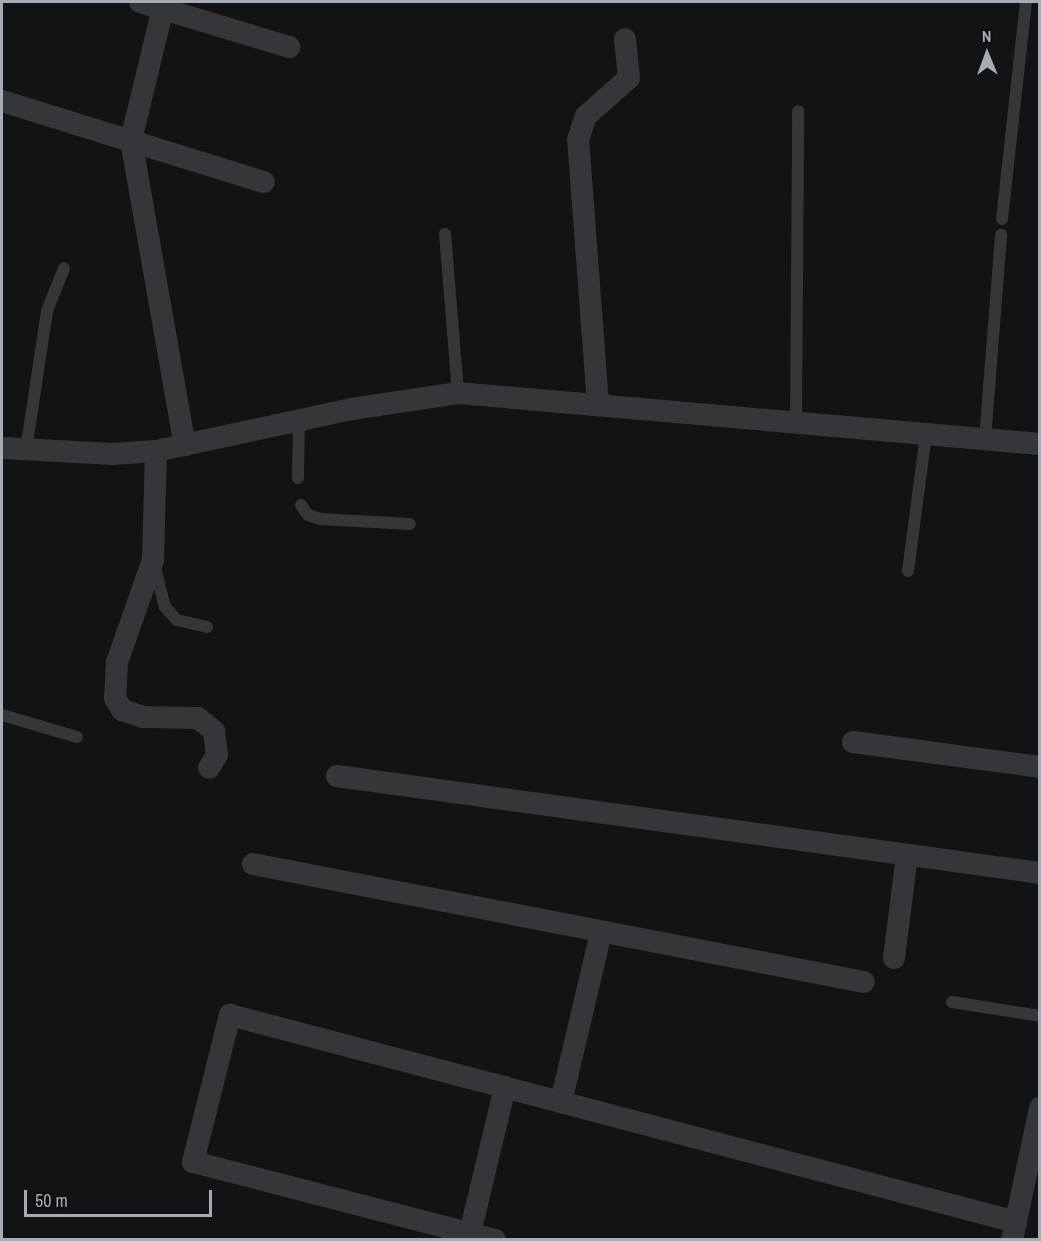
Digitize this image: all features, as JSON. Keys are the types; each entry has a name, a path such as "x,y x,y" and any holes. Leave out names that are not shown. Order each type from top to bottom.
{"street":[{"path":"140,2 289,47"},
{"path":"163,8 131,140 185,445"},
{"path":"598,404 578,140 586,116 629,78 626,39"},
{"path":"2,101 264,182"},
{"path":"2,448 113,454 156,452 299,420 458,393 1040,444"},
{"path":"156,452 153,560 117,662 115,698 122,710 143,717 198,718 214,731 217,755 209,768"},
{"path":"853,742 1040,767"},
{"path":"336,776 1040,873"},
{"path":"894,958 907,855"},
{"path":"253,864 864,982"},
{"path":"561,1102 601,933"},
{"path":"495,1239 193,1162 230,1015 561,1102 1014,1230 1040,1108"},
{"path":"470,1233 505,1087"}],"lane":[{"path":"1002,219 1026,2"},
{"path":"796,422 798,111"},
{"path":"445,234 458,393"},
{"path":"985,439 1001,235"},
{"path":"26,450 47,311 64,268"},
{"path":"298,478 299,420"},
{"path":"908,571 926,434"},
{"path":"301,505 308,515 320,519 410,524"},
{"path":"153,560 165,606 177,620 207,627"},
{"path":"2,716 77,737"},
{"path":"952,1002 1040,1016"}]}
